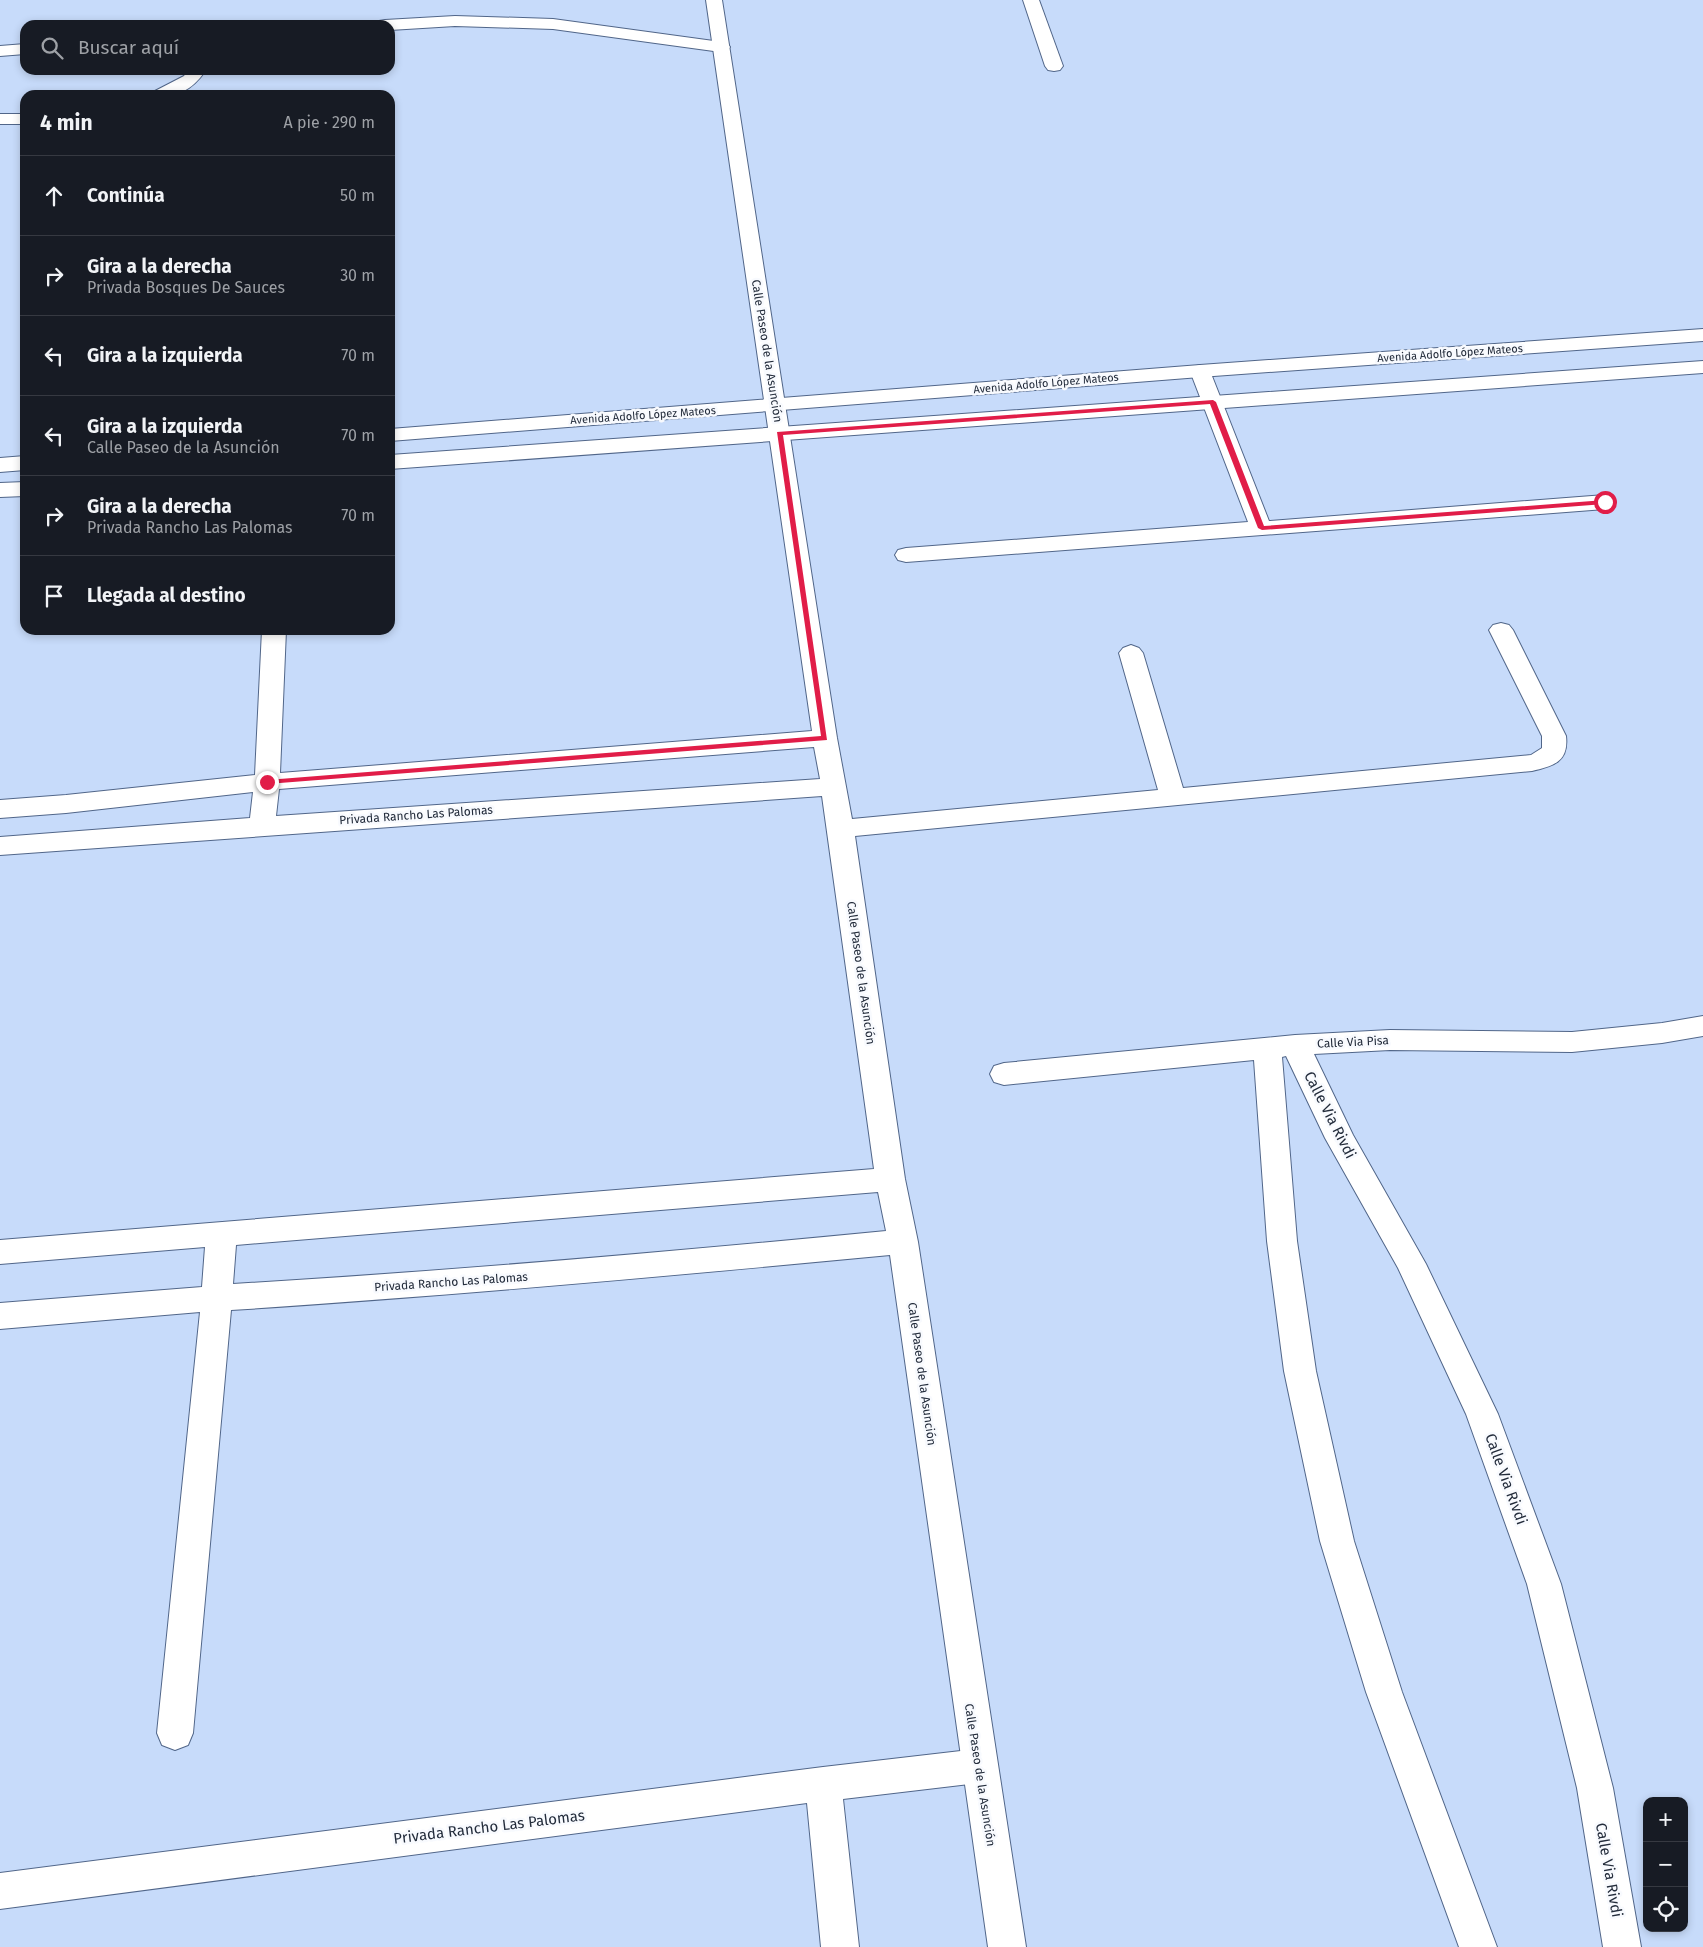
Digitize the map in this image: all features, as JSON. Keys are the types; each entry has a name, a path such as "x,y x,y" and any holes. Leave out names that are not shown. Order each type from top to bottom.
{"street":[{"name":"Calle Paseo de la Asunción","path":"714,0 825,738 841,829 890,1179 903,1242 978,1766 1007,1947"},
{"path":"1031,0 1054,66"},
{"path":"395,24 455,21 553,24 721,47"},
{"path":"0,51 20,50"},
{"path":"171,90 190,80 194,75"},
{"path":"0,119 20,119"},
{"name":"Avenida Adolfo López Mateos","path":"395,435 1200,371 1703,335"},
{"path":"395,462 1703,367"},
{"path":"1200,371 1262,528"},
{"path":"0,465 20,463"},
{"path":"0,490 20,489"},
{"path":"906,555 1605,502"},
{"path":"841,829 1532,763 1549,758 1556,748 1554,736 1501,630"},
{"path":"262,826 267,782 274,635"},
{"path":"1131,653 1173,798"},
{"path":"0,809 66,804 267,782 825,738"},
{"name":"Privada Rancho Las Palomas","path":"0,846 833,787"},
{"name":"Calle Via Pisa","path":"1004,1074 1281,1047 1390,1040 1572,1042 1662,1033 1703,1026"},
{"path":"1281,1047 1282,1241 1300,1371 1337,1541 1384,1692 1478,1947"},
{"name":"Calle Via Rivdi","path":"1281,1047 1340,1138 1410,1264 1482,1414 1541,1575 1595,1788 1622,1947"},
{"path":"0,1252 890,1179"},
{"path":"175,1732 217,1298 221,1234"},
{"name":"Privada Rancho Las Palomas","path":"0,1316 217,1298 424,1284 903,1242"},
{"name":"Privada Rancho Las Palomas","path":"0,1891 823,1784 978,1766"},
{"path":"823,1784 840,1947"}],"route":[{"path":"267,782 825,738 780,433 1213,402 1262,528 1605,502"}]}
